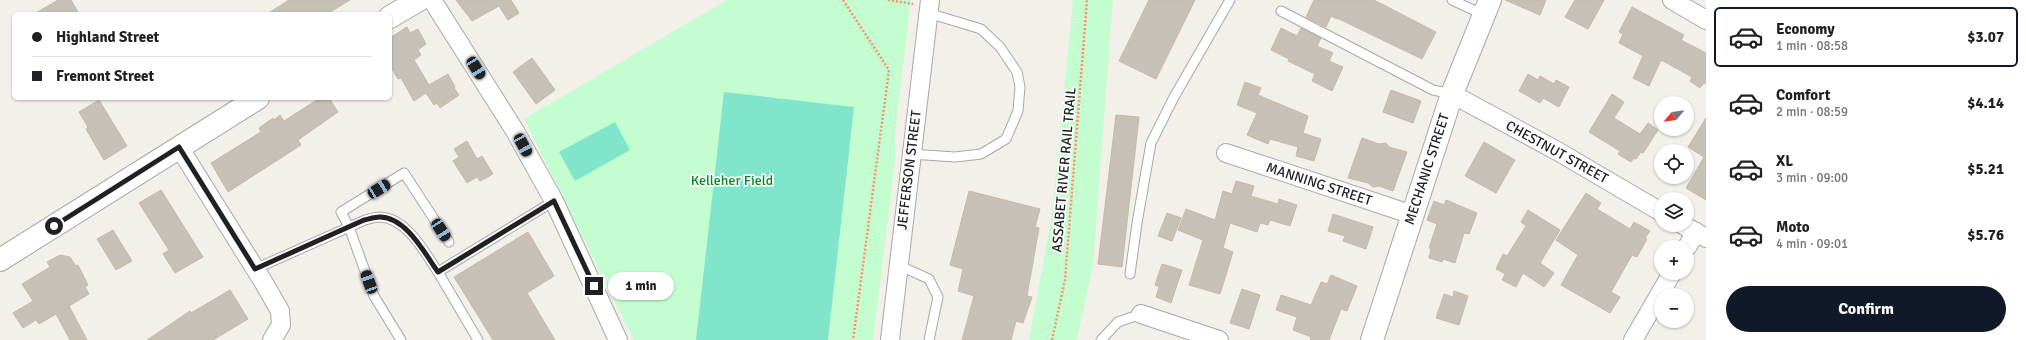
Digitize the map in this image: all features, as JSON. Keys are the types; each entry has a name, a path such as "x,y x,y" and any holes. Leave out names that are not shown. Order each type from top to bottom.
{"street":[{"path":"392,17 419,0"},
{"path":"432,0 516,131 554,201 618,340"},
{"path":"1672,0 1706,20"},
{"name":"JEFFERSON STREET","path":"890,340 910,154 929,7"},
{"name":"MECHANIC STREET","path":"1372,340 1452,94 1487,7"},
{"name":"CHESTNUT STREET","path":"1452,94 1559,152 1654,208"},
{"path":"0,260 255,100"},
{"path":"179,147 280,311 276,333"},
{"name":"MANNING STREET","path":"1226,153 1413,215"},
{"path":"1633,340 1668,280"},
{"path":"1141,314 1218,340"}],"lane":[{"path":"1130,274 1136,223 1151,143 1178,90 1230,0"},
{"path":"1452,0 1487,7"},
{"path":"910,154 955,157 981,154 1006,139 1018,111 1020,88 1017,72 1000,47 981,29 929,7"},
{"path":"1281,11 1433,90 1452,94"},
{"path":"400,340 374,296 349,227 341,212 404,173 449,242"},
{"path":"438,272 554,201"},
{"path":"255,269 364,220 380,217 395,222 409,231 438,272 478,340"},
{"path":"898,265 929,279 938,297 929,340"},
{"path":"1101,340 1118,322 1141,314"}],"path":[{"path":"843,0 889,70 852,340"},
{"path":"888,0 929,7"},
{"name":"ASSABET RIVER RAIL TRAIL","path":"1052,340 1065,280 1087,0"}],"green space":[{"name":"Kelleher Field","path":"727,0 911,0 895,134 895,162 873,340 634,340 524,119"},
{"path":"1073,0 1113,0 1093,265 1077,340 1029,340 1052,215"},
{"path":"724,92 854,107 828,340 696,340"},
{"path":"615,122 630,150 575,181 559,152"}],"building":[{"path":"58,0 71,0 78,12 37,12"},
{"path":"289,0 350,0 330,12 270,12"},
{"path":"456,0 511,0 519,13 508,20 499,6 472,21"},
{"path":"1149,0 1195,0 1156,79 1119,61"},
{"path":"1314,0 1374,0 1436,32 1422,59 1337,18 1331,16 1326,27 1306,17"},
{"path":"1505,0 1546,0 1540,15"},
{"path":"1575,0 1604,0 1588,29 1565,17"},
{"path":"1632,7 1684,35 1681,40 1706,53 1706,84 1704,83 1700,88 1690,81 1692,77 1661,60 1649,86 1633,78 1643,56 1619,43 1623,34 1619,32"},
{"path":"407,27 410,33 418,29 426,44 418,50 421,55 414,60 429,85 448,74 459,95 440,108 437,103 434,105 426,93 414,101 401,78 398,79 392,69 392,37"},
{"path":"1281,28 1297,36 1301,28 1321,38 1317,46 1333,53 1329,61 1343,67 1332,91 1312,81 1315,74 1288,61 1289,59 1271,50"},
{"path":"532,58 555,90 536,104 513,72"},
{"path":"1528,74 1538,80 1540,76 1554,84 1556,80 1569,87 1559,107 1543,98 1540,103 1519,91"},
{"path":"1245,82 1261,88 1258,95 1308,116 1303,133 1321,139 1314,161 1296,156 1298,147 1270,139 1268,144 1247,135 1257,113 1237,105"},
{"path":"1391,90 1421,101 1413,123 1383,112"},
{"path":"1612,94 1624,102 1614,118 1640,134 1648,123 1654,127 1654,136 1643,153 1641,152 1636,159 1634,158 1631,162 1618,154 1620,151 1589,132"},
{"path":"99,100 127,146 104,160 86,129 88,127 79,112"},
{"path":"317,100 330,100 338,112 298,140 301,145 228,192 211,163 261,132 259,128 273,118 274,120 280,115 284,121"},
{"path":"1116,115 1139,117 1122,267 1098,264"},
{"path":"1706,118 1706,200 1686,188 1688,184 1694,184 1694,174 1704,157 1694,151 1694,144 1690,144"},
{"path":"1362,138 1379,144 1386,143 1389,147 1407,152 1393,191 1379,186 1373,187 1368,183 1348,178"},
{"path":"467,141 477,159 482,156 493,174 480,181 477,177 467,183 453,161 459,157 454,149"},
{"path":"1484,142 1515,160 1496,193 1465,176"},
{"path":"1236,181 1254,186 1251,196 1278,204 1279,199 1297,205 1290,226 1270,220 1268,225 1260,223 1257,232 1230,223 1223,248 1233,252 1220,294 1189,285 1203,240 1178,230 1186,209 1215,220 1223,191 1232,194"},
{"path":"161,190 203,257 175,273 163,254 169,250 139,203"},
{"path":"969,191 1040,209 1035,227 1039,228 1027,296 1032,297 1023,323 1016,321 1011,340 962,340 974,296 958,291 963,269 950,265"},
{"path":"1586,193 1601,203 1597,209 1630,229 1634,222 1650,231 1645,238 1647,239 1637,257 1632,255 1611,292 1620,297 1610,313 1561,285 1578,255 1556,240"},
{"path":"1446,200 1477,213 1469,234 1464,233 1455,263 1443,259 1442,262 1429,258 1431,249 1429,248 1437,224 1427,220 1434,201 1444,205"},
{"path":"1528,210 1560,230 1540,263 1554,273 1544,287 1523,273 1516,287 1502,280 1505,274 1496,269 1503,254 1507,256 1526,226 1521,222"},
{"path":"1167,213 1181,218 1172,241 1158,236"},
{"path":"1333,214 1373,227 1366,249 1343,241 1345,236 1328,231"},
{"path":"113,230 132,261 116,270 97,239"},
{"path":"528,232 554,276 527,293 555,340 493,340 454,277"},
{"path":"60,255 70,257 76,266 78,265 88,285 85,287 89,294 69,306 87,340 70,340 56,314 39,324 36,320 23,328 13,313 33,301 22,284 50,267 47,262"},
{"path":"1162,264 1182,270 1171,303 1156,297 1159,287 1155,285"},
{"path":"1331,275 1357,286 1347,311 1341,309 1329,340 1310,340 1311,337 1293,330 1297,317 1276,310 1281,295 1311,305 1321,282 1327,284"},
{"path":"1242,289 1260,295 1249,329 1230,323"},
{"path":"230,290 248,319 213,340 147,340 190,311 191,313"},
{"path":"1454,291 1468,296 1459,325 1436,318 1444,294 1453,297"}],"route":[{"path":"54,226 179,147 255,269 364,220 380,217 395,222 409,231 438,272 554,201 594,286"}]}
